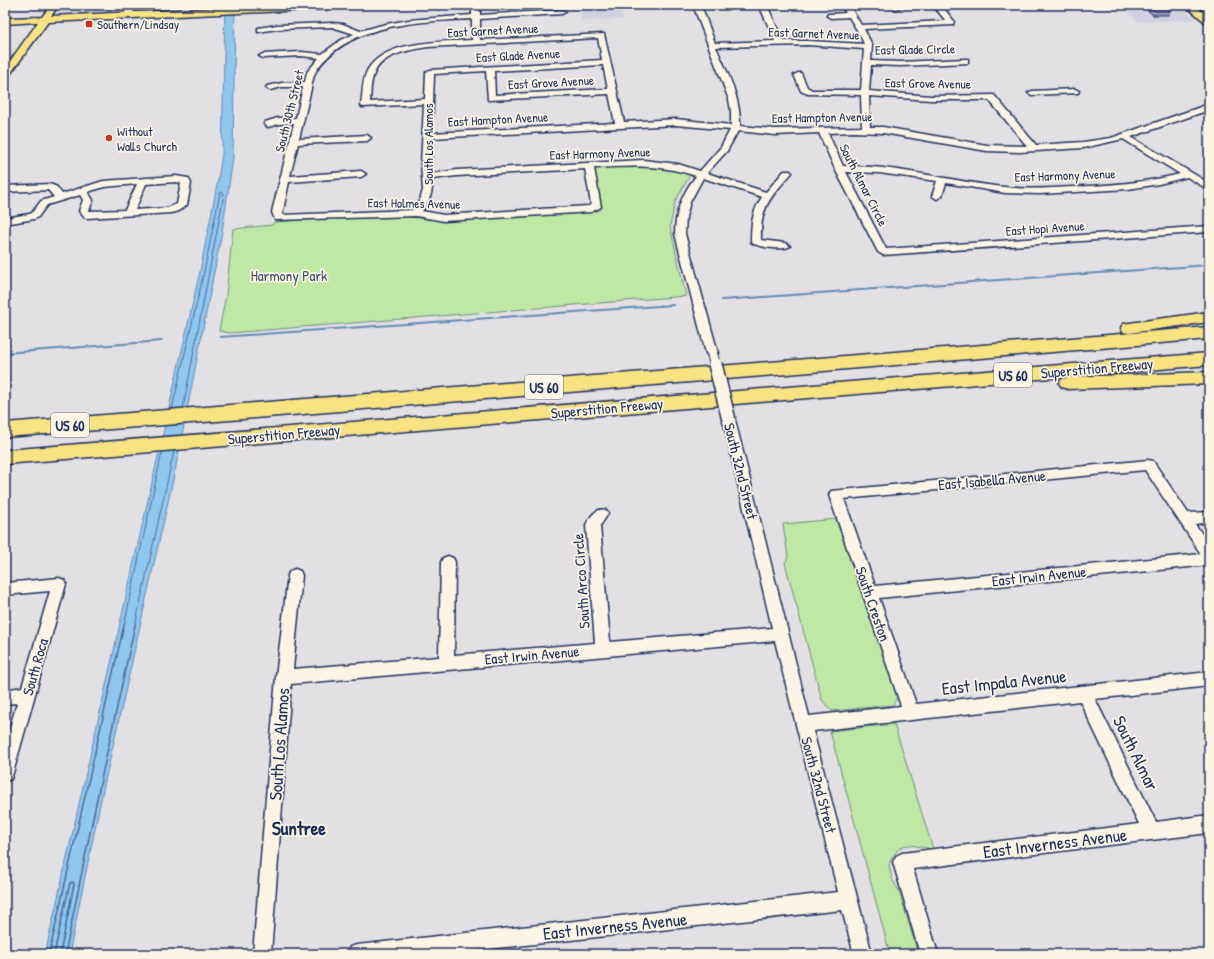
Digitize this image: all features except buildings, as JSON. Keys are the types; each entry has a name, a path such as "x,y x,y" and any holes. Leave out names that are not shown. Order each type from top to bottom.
{"highway":[{"path":"929,355 965,344 1095,332 1209,317"},
{"name":"Superstition Freeway","path":"5,430 231,413 1209,333"},
{"name":"Superstition Freeway","path":"5,457 1209,359"},
{"path":"818,391 1209,378"}],"main road":[{"path":"5,75 55,5"},
{"path":"5,21 250,10 268,7 349,5"},
{"path":"1189,5 1209,21"}],"street":[{"path":"126,16 133,5"},
{"path":"476,5 476,43"},
{"name":"South 32nd Street","path":"697,5 736,108 736,128 728,146 701,174 686,199 680,222 680,234 712,353 803,724 863,954"},
{"path":"763,5 780,43"},
{"path":"845,5 865,37 868,47 865,93 866,129"},
{"path":"889,5 896,7 906,5"},
{"name":"East Garnet Avenue","path":"860,29 950,23 939,7 935,5"},
{"name":"South 30th Street","path":"278,218 278,212 311,72 322,56 336,46 361,34 387,26 411,22 562,12"},
{"path":"831,16 852,15"},
{"path":"261,30 277,27 342,24 361,34"},
{"name":"East Garnet Avenue","path":"428,101 365,105 372,69 378,62 387,56 413,47 601,36 607,62"},
{"name":"East Garnet Avenue","path":"712,45 780,43 837,44 868,47"},
{"path":"263,56 301,54 322,56"},
{"name":"East Glade Circle","path":"867,63 900,64 964,61"},
{"path":"607,62 620,125"},
{"name":"East Glade Avenue","path":"430,72 607,62"},
{"name":"East Grove Avenue","path":"490,69 491,98 613,91"},
{"name":"South Los Alamos","path":"416,214 425,200 428,190 426,164 430,72"},
{"name":"East Grove Avenue","path":"798,75 804,88 809,92 865,93 920,97 991,97 1033,148"},
{"path":"270,88 282,85 308,84"},
{"path":"1032,93 1075,91"},
{"name":"East Hampton Avenue","path":"428,136 676,122 775,132 866,129 912,134 987,148 1033,148 1088,144 1124,136 1209,106"},
{"path":"268,124 278,121 300,120"},
{"name":"South Almar Circle","path":"822,130 840,169 883,252"},
{"path":"1124,136 1209,187"},
{"path":"294,142 367,138"},
{"name":"East Harmony Avenue","path":"428,176 589,165 643,163 678,167 768,196"},
{"name":"East Holmes Avenue","path":"278,218 288,219 381,213 416,214 444,218 591,209 596,207 589,165"},
{"name":"East Harmony Avenue","path":"840,169 862,168 889,170 998,190 1040,191 1142,184 1166,181 1189,174"},
{"path":"785,246 756,242 756,221 768,196 787,173"},
{"path":"286,179 361,174"},
{"path":"5,221 31,217 35,215 44,204 82,190 106,183 176,179 185,180 186,184 182,205 168,211 92,215 85,214 84,211 88,200 82,190"},
{"path":"937,196 942,180"},
{"path":"129,213 143,181"},
{"path":"5,189 50,187 54,189 60,198"},
{"name":"East Hopi Avenue","path":"883,252 1209,229"},
{"name":"East Isabella Avenue","path":"836,495 1148,465 1185,519"},
{"name":"South Creston","path":"836,495 869,593 912,712"},
{"name":"South Arco Circle","path":"601,514 594,525 603,648"},
{"path":"1209,517 1185,519 1209,555"},
{"name":"East Irwin Avenue","path":"869,593 1209,559"},
{"path":"446,662 448,562"},
{"name":"South Los Alamos","path":"262,954 284,677 295,574"},
{"name":"South Roca","path":"5,589 59,584 5,773"},
{"name":"East Irwin Avenue","path":"284,677 603,648 781,634"},
{"name":"East Impala Avenue","path":"803,724 1209,679"},
{"name":"South Almar","path":"1084,693 1152,831"},
{"path":"5,697 27,694"},
{"name":"East Inverness Avenue","path":"929,954 902,862 1209,824"},
{"name":"East Inverness Avenue","path":"357,954 850,900"}],"shaded area":[{"path":"62,5 129,5 125,11 121,12 57,15 56,13"},
{"path":"136,5 218,5 218,8 133,11"},
{"path":"579,5 619,5 623,19 581,21"},
{"path":"1119,5 1179,5 1197,20 1139,22"}],"green space":[{"name":"Harmony Park","path":"630,165 659,166 690,175 675,202 670,226 686,296 229,333 219,331 226,295 233,229 272,225 274,222 387,215 450,221 597,211 601,208 594,169"},
{"path":"836,519 898,696 893,705 832,711 822,700 785,563 788,557 783,524"},
{"path":"894,724 933,849 906,845 898,850 889,864 892,879 899,891 918,954 890,954 830,731"}],"water":[{"path":"225,5 235,5 233,158 222,232 175,471 103,790 69,954 45,954 200,271 218,180 222,154"}],"waterway":[{"path":"722,300 1209,265"},
{"path":"220,337 673,305"},
{"path":"5,353 162,341"}],"place":[{"name":"Southern/Lindsay","path":"89,24"},
{"name":"Without Walls Church","path":"109,138"}],"district":[{"name":"Suntree","path":"299,828"}]}
